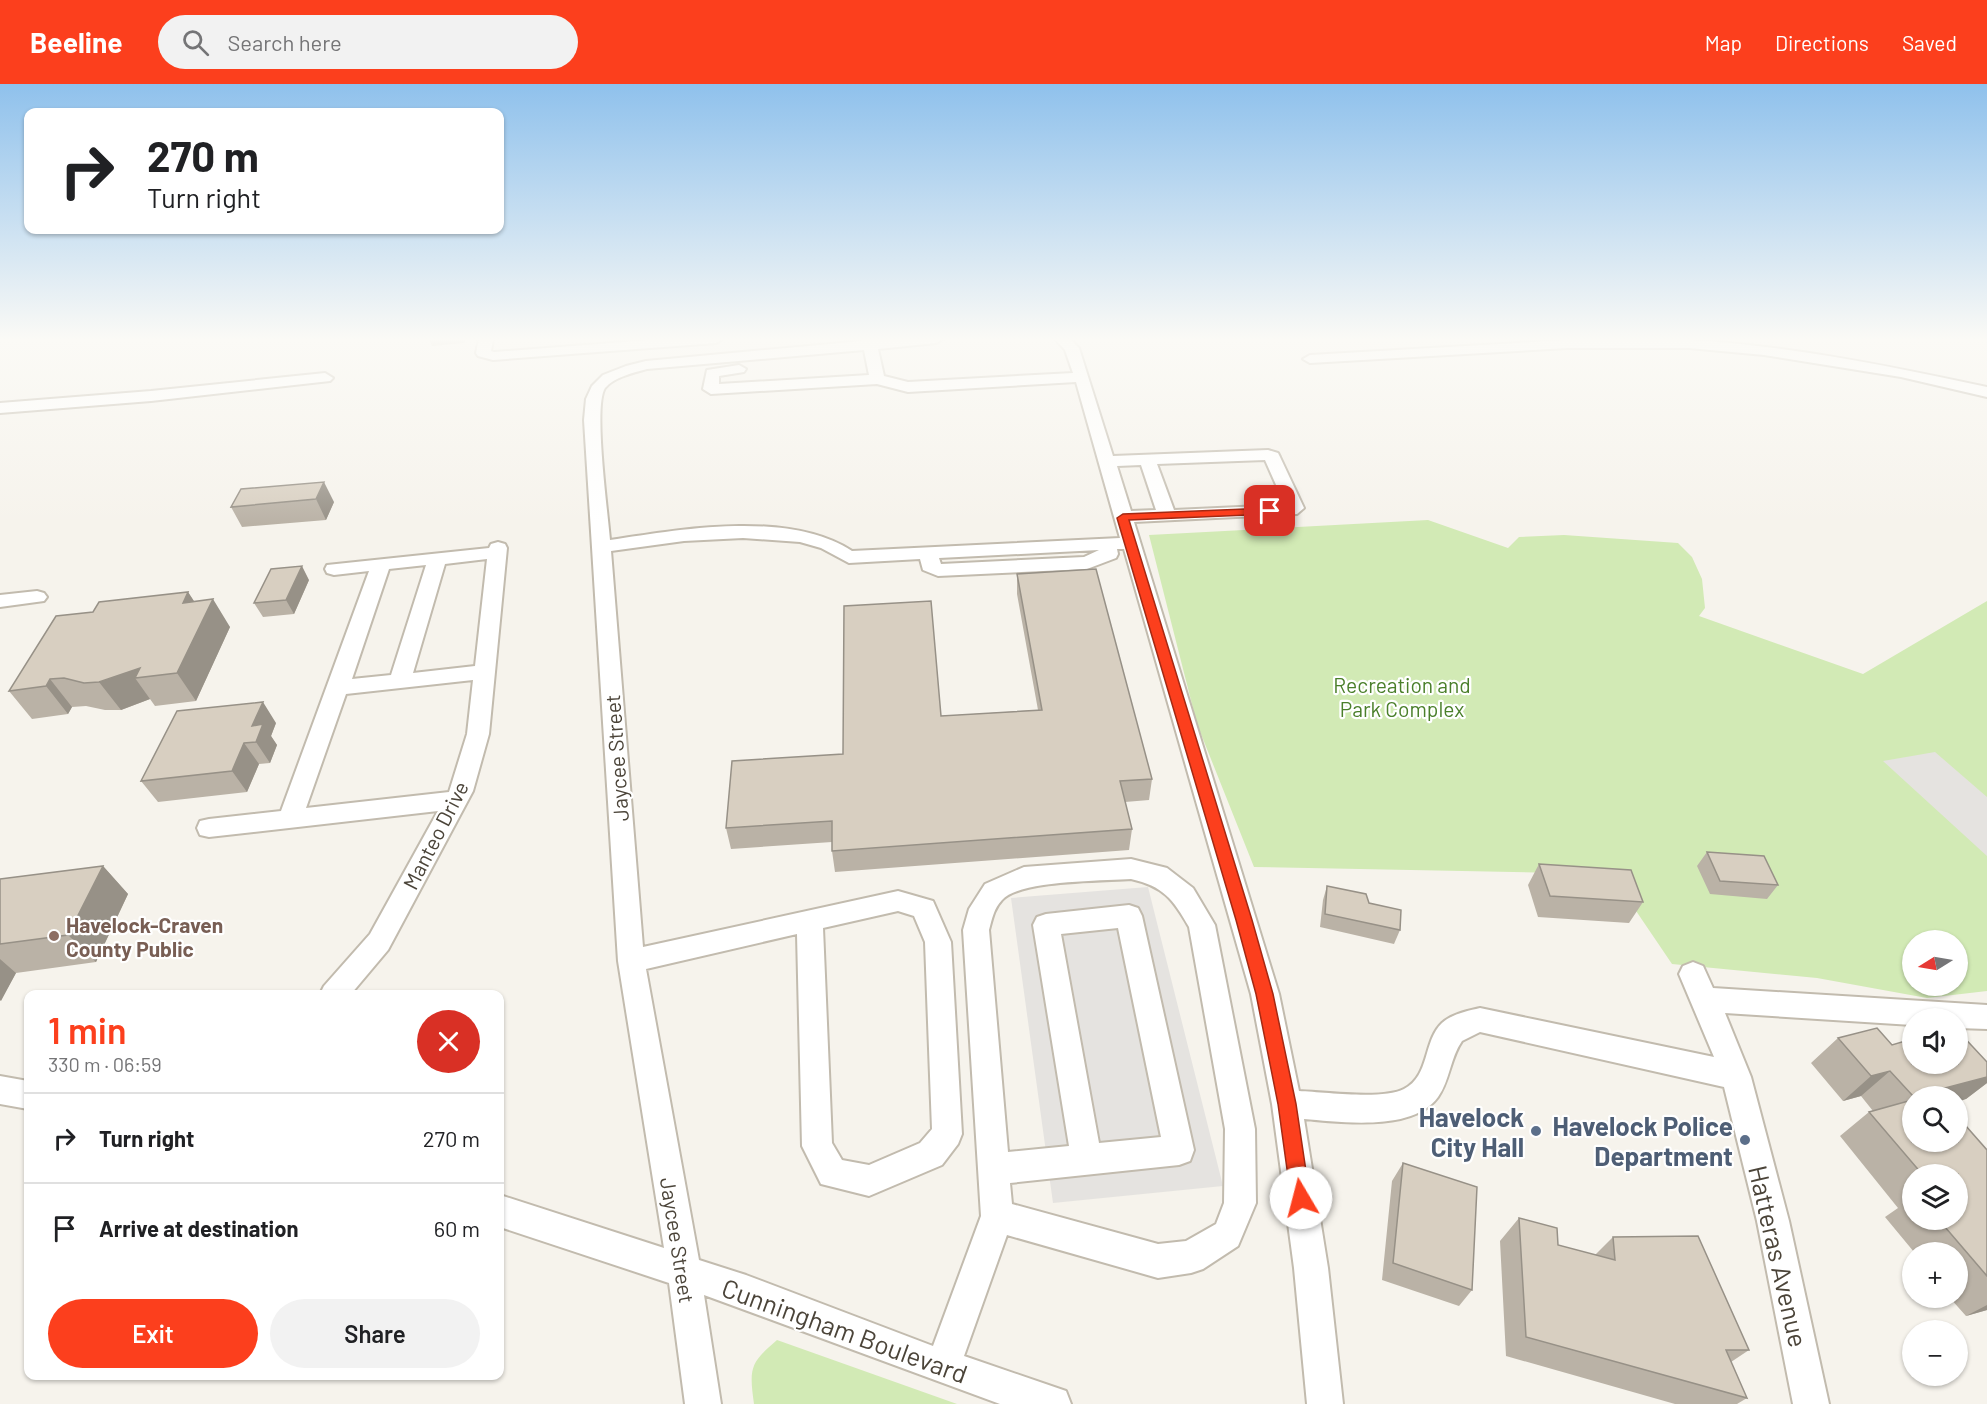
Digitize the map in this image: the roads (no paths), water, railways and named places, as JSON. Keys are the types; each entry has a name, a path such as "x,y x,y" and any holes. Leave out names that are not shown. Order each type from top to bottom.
{"street":[{"path":"0,408 93,401"},
{"name":"Jaycee Street","path":"593,401 592,420 631,961 684,1271 703,1404"},
{"path":"1089,401 1123,518 1119,543 1244,920 1265,994 1287,1104 1311,1268 1325,1404"},
{"path":"1106,461 1268,455 1272,458 1295,508 1123,518"},
{"path":"1147,459 1167,516"},
{"path":"601,547 728,533 790,537 828,543 849,557 929,553 930,566 938,570 1088,563 1109,554 1119,543"},
{"name":"Manteo Drive","path":"337,990 379,942 456,800 478,734 497,550 437,559"},
{"path":"334,569 437,559 400,681"},
{"path":"290,820 381,564"},
{"path":"0,601 37,597"},
{"path":"338,688 484,672"},
{"path":"209,828 456,800"},
{"path":"943,1367 997,1216 976,930 982,909 994,891 1024,877 1131,869 1158,875 1184,895 1202,925 1240,1129 1240,1203 1227,1235 1191,1257 1158,1261 997,1216"},
{"path":"631,961 898,901 924,908 938,942 947,1134 931,1154 869,1181 832,1173 817,1146 810,921"},
{"path":"994,1169 1087,1160 1179,1150 1129,916 1046,925 1087,1160"},
{"name":"Hatteras Avenue","path":"1811,1404 1773,1221 1736,1077 1699,987 1987,1017"},
{"path":"1287,1104 1378,1108 1398,1105 1414,1099 1426,1089 1434,1077 1446,1038 1450,1033 1466,1022 1480,1020 1707,1068 1736,1077"},
{"path":"0,1090 24,1094"},
{"name":"Cunningham Boulevard","path":"504,1212 684,1271 943,1367 1053,1404"}],"place":[{"name":"Havelock-Craven County Public","path":"54,936"},
{"name":"Havelock City Hall","path":"1536,1131"},
{"name":"Havelock Police Department","path":"1745,1140"}],"park label":[{"name":"Recreation and Park Complex","path":"1402,696"}]}
